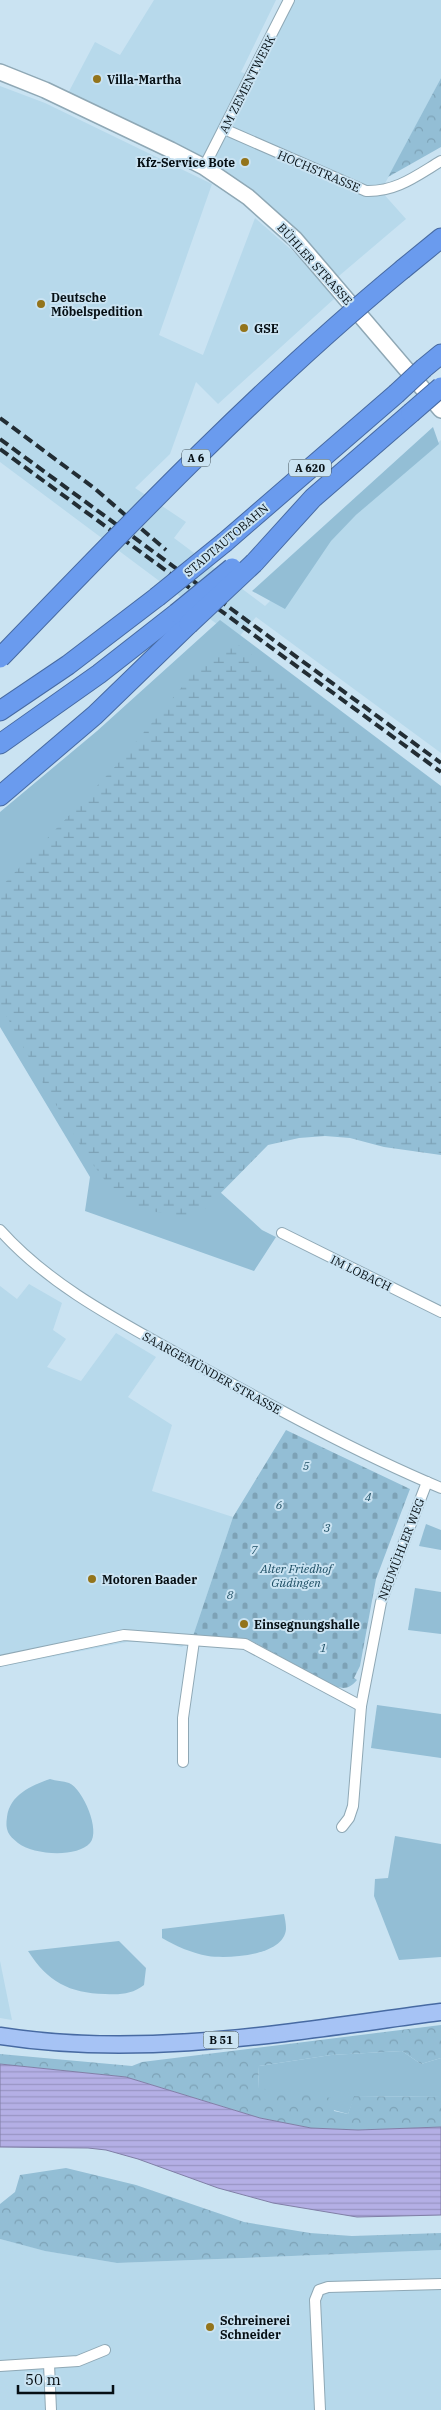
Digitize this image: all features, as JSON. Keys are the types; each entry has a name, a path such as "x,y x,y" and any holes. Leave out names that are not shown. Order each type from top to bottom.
{"highway":[{"name":"A 6","path":"0,658 191,463 294,365 441,238"},
{"name":"STADTAUTOBAHN","path":"0,711 68,665 226,542 441,354"},
{"name":"STADTAUTOBAHN","path":"0,744 99,674 183,619 250,560 313,498 441,387"},
{"path":"0,796 95,715 183,619"}],"main road":[{"name":"BÜHLER STRASSE","path":"0,72 90,110 204,167 248,197 295,239 441,410"},
{"name":"B 51","path":"0,2036 78,2044 121,2045 199,2042 441,2012"}],"street":[{"name":"AM ZEMENTWERK","path":"204,167 289,0"},
{"name":"HOCHSTRASSE","path":"224,129 366,191 392,189 441,161"},
{"name":"SAARGEMÜNDER STRASSE","path":"0,1230 26,1258 46,1274 142,1334 288,1416 441,1488"},
{"name":"IM LOBACH","path":"282,1233 441,1312"},
{"name":"NEUMÜHLER WEG","path":"342,1827 349,1818 353,1806 361,1706 381,1602 427,1482"},
{"path":"0,1661 124,1635 150,1636 194,1642 245,1644 252,1646 361,1706"},
{"path":"182,1762 183,1718 194,1642"},
{"path":"320,2410 315,2300 319,2290 323,2287 441,2284"},
{"path":"0,2366 78,2361 106,2350"},
{"path":"49,2364 50,2410"}],"shaded area":[{"path":"154,0 276,0 241,72 251,76 289,0 441,0 441,78 381,191 406,219 333,281 248,197 65,99 95,42 120,55"},
{"path":"0,86 45,103 212,184 159,335 203,355 255,218 295,253 335,298 218,404 196,382 170,454 135,488 186,522 174,538 265,606 356,515 441,440 441,753 256,617 237,639 0,462"},
{"path":"29,1284 62,1303 53,1330 66,1339 47,1367 81,1381 116,1333 156,1357 128,1397 172,1425 152,1491 233,1517 193,1636 182,1647 150,1642 127,1642 0,1667 0,1286 17,1299"},
{"path":"0,1961 12,2020 0,2018"},
{"path":"0,2064 126,2077 260,2118 311,2128 358,2130 441,2127 441,2215 357,2217 273,2203 218,2188 138,2159 106,2150 0,2147"},
{"path":"0,2239 46,2251 117,2263 441,2250 441,2410 0,2410"}],"green space":[{"path":"441,78 441,147 388,177"},
{"path":"433,427 439,444 356,515 331,541 285,609 252,591"},
{"path":"220,620 441,786 441,971 0,943 0,812 97,731"},
{"path":"233,641 441,793 441,1155 384,1147 350,1138 325,1136 299,1138 268,1145 204,1210 184,1216 156,1212 136,1205 110,1187 88,1158 40,1078 0,1004 0,888 113,769 192,675"},
{"path":"0,954 188,1163 262,1230 276,1237 254,1271 85,1211 90,1177 0,1027"},
{"name":"Alter Friedhof Güdingen","path":"286,1430 410,1489 376,1579 360,1666 354,1678 357,1680 348,1687 336,1687 250,1640 193,1636 233,1517"},
{"path":"426,1524 441,1530 441,1550 419,1546"},
{"path":"415,1588 441,1592 441,1634 408,1630"},
{"path":"377,1705 441,1714 441,1758 371,1748"},
{"path":"50,1779 69,1783 80,1793 85,1801 92,1820 93,1837 84,1848 65,1853 34,1850 18,1843 8,1832 6,1825 7,1817 12,1803 28,1788"},
{"path":"395,1836 441,1844 441,1957 399,1960 374,1896 375,1879 388,1878"},
{"path":"284,1914 286,1929 283,1938 276,1945 254,1954 228,1957 208,1956 184,1949 162,1938 162,1929"},
{"path":"119,1941 146,1968 144,1985 131,1992 121,1994 92,1993 60,1984 43,1971 28,1951"},
{"path":"441,2025 441,2058 421,2064 402,2051 331,2055 259,2066 258,2088 332,2098 334,2111 348,2114 354,2096 441,2097 441,2127 358,2130 311,2128 260,2118 126,2077 0,2064 0,2054 132,2066 142,2062"},
{"path":"402,2051 421,2064 441,2058 441,2097 355,2096 348,2114 258,2089 259,2066 331,2055"},
{"path":"66,2168 136,2185 244,2222 310,2233 352,2236 441,2233 441,2250 117,2263 45,2251 0,2239 0,2204 15,2192 20,2175"}],"railway":[{"path":"0,418 94,488 166,550"},
{"path":"0,439 441,763"},
{"path":"0,449 441,772"}],"place":[{"name":"Villa-Martha","path":"97,79"},
{"name":"Kfz-Service Bote","path":"245,162"},
{"name":"Deutsche Möbelspedition","path":"41,304"},
{"name":"GSE","path":"244,328"},
{"name":"Motoren Baader","path":"92,1579"},
{"name":"Einsegnungshalle","path":"244,1624"},
{"name":"Schreinerei Schneider","path":"210,2327"}],"park label":[{"name":"5","path":"306,1465"},
{"name":"4","path":"368,1496"},
{"name":"6","path":"279,1504"},
{"name":"3","path":"327,1527"},
{"name":"7","path":"254,1549"},
{"name":"8","path":"230,1594"},
{"name":"1","path":"323,1647"}]}
